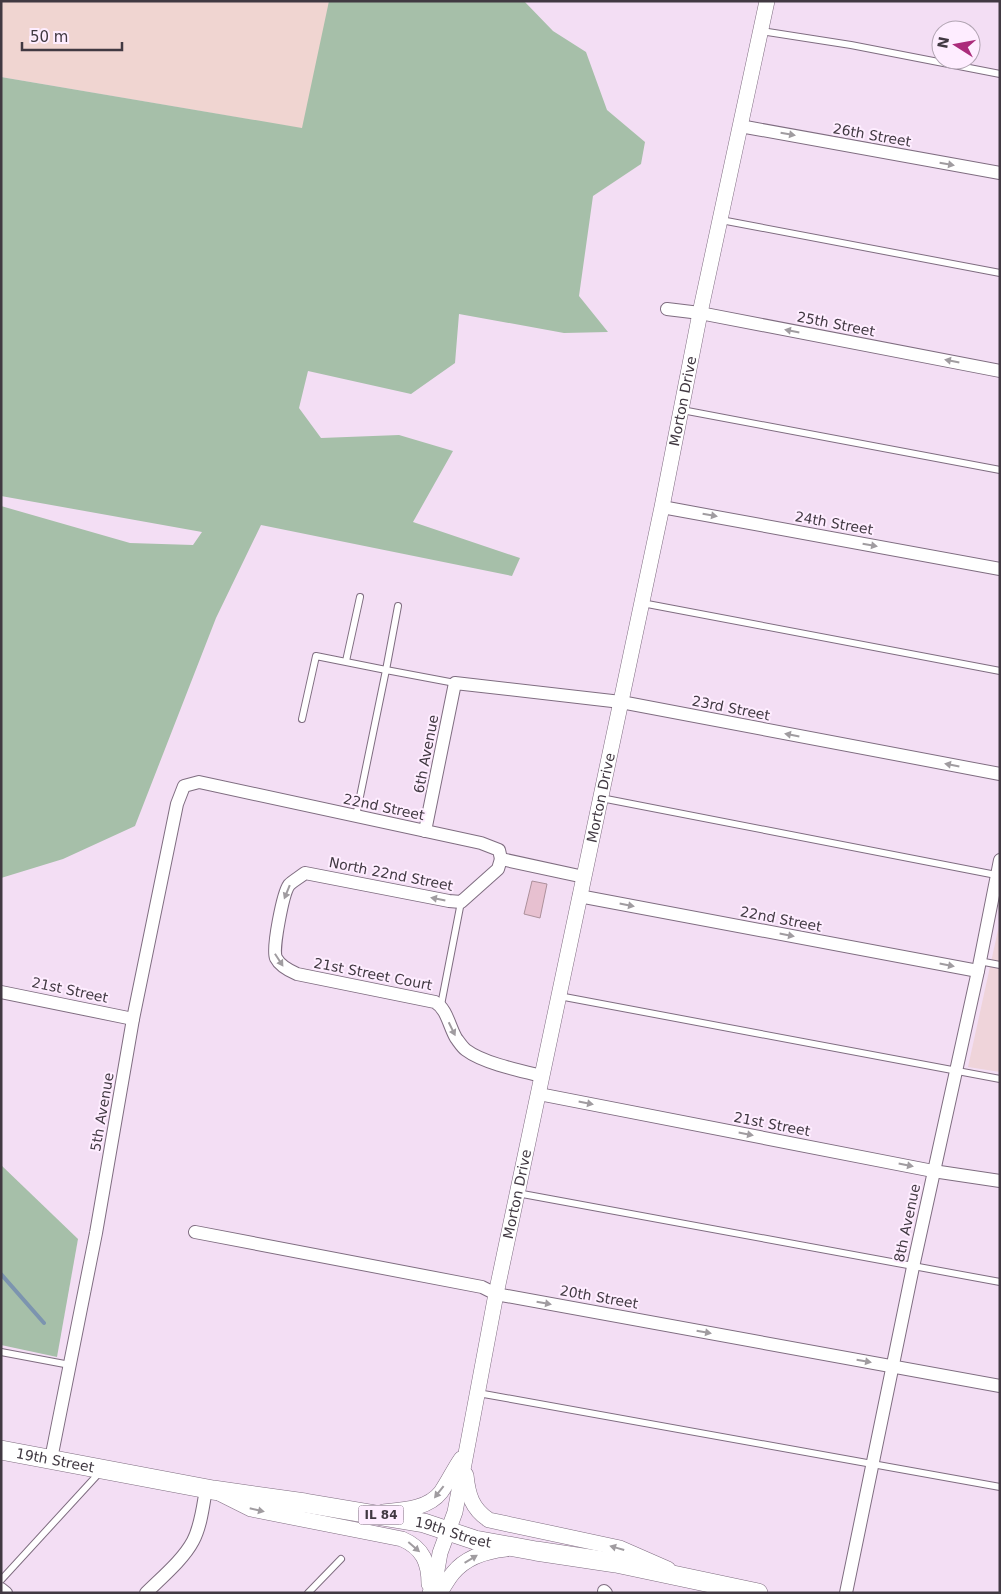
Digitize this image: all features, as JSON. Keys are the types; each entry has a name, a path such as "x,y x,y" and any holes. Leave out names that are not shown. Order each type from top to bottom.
{"main road":[{"name":"19th Street","path":"1,1450 210,1490 424,1523 475,1540 616,1563 758,1593"}],"street":[{"name":"Morton Drive","path":"430,1593 447,1531 455,1512 496,1294 662,507 700,313 767,1"},
{"name":"26th Street","path":"740,126 1000,173"},
{"name":"25th Street","path":"667,309 700,313 1000,371"},
{"name":"24th Street","path":"662,507 1000,569"},
{"name":"23rd Street","path":"455,682 621,702 1000,774"},
{"name":"6th Avenue","path":"426,832 455,682"},
{"name":"22nd Street","path":"199,782 491,846 499,850 501,859 584,877"},
{"name":"5th Avenue","path":"51,1459 96,1233 133,1019 177,804 184,786 199,782"},
{"name":"North 22nd Street","path":"280,913 288,886 305,874 439,900 461,902 498,870 501,859"},
{"name":"8th Avenue","path":"846,1593 933,1171 1000,860"},
{"name":"22nd Street","path":"579,896 978,966"},
{"name":"21st Street Court","path":"280,913 274,948 276,958 290,971 435,1002 441,1005 449,1025 464,1049 488,1061 542,1076"},
{"name":"21st Street","path":"1,992 133,1019"},
{"name":"21st Street","path":"539,1094 933,1171 1000,1181"},
{"name":"20th Street","path":"195,1232 482,1287 496,1294 1000,1386"},
{"path":"374,1514 417,1508 433,1499 441,1492 465,1454"},
{"path":"465,1454 467,1490 478,1513 488,1520 620,1548 694,1580"},
{"path":"146,1593 187,1551 194,1540 210,1490 251,1510 402,1539 420,1552 428,1564 430,1593"},
{"path":"440,1593 452,1574 460,1566 490,1551 516,1547"},
{"path":"1,1589 6,1593"}],"lane":[{"path":"761,30 851,45 1000,74"},
{"path":"721,220 1000,272"},
{"path":"680,410 1000,470"},
{"path":"346,661 360,597"},
{"path":"642,603 1000,671"},
{"path":"356,816 398,606"},
{"path":"302,719 316,656 455,682"},
{"path":"601,798 996,875"},
{"path":"441,1005 461,902"},
{"path":"978,966 1000,965"},
{"path":"559,996 1000,1079"},
{"path":"517,1193 1000,1282"},
{"path":"1,1352 70,1365"},
{"path":"477,1393 1000,1486"},
{"path":"1,1580 103,1468"},
{"path":"308,1593 341,1558"}],"shaded area":[{"path":"1,1 342,1 317,131 1,77"},
{"path":"1000,921 1000,1072 968,1067"}],"green space":[{"path":"329,1 524,1 553,31 586,52 607,110 645,142 641,164 593,196 579,296 608,332 564,333 459,314 455,363 411,394 308,371 299,408 321,438 399,435 453,451 413,522 520,558 512,576 261,525 216,618 135,826 63,859 1,878 1,506 130,543 193,545 202,532 1,496 1,77 302,128"},
{"path":"1,1165 78,1239 57,1357 1,1345"}],"building":[{"path":"532,881 547,884 540,918 524,914"}],"waterway":[{"path":"1,1274 44,1323"}]}
